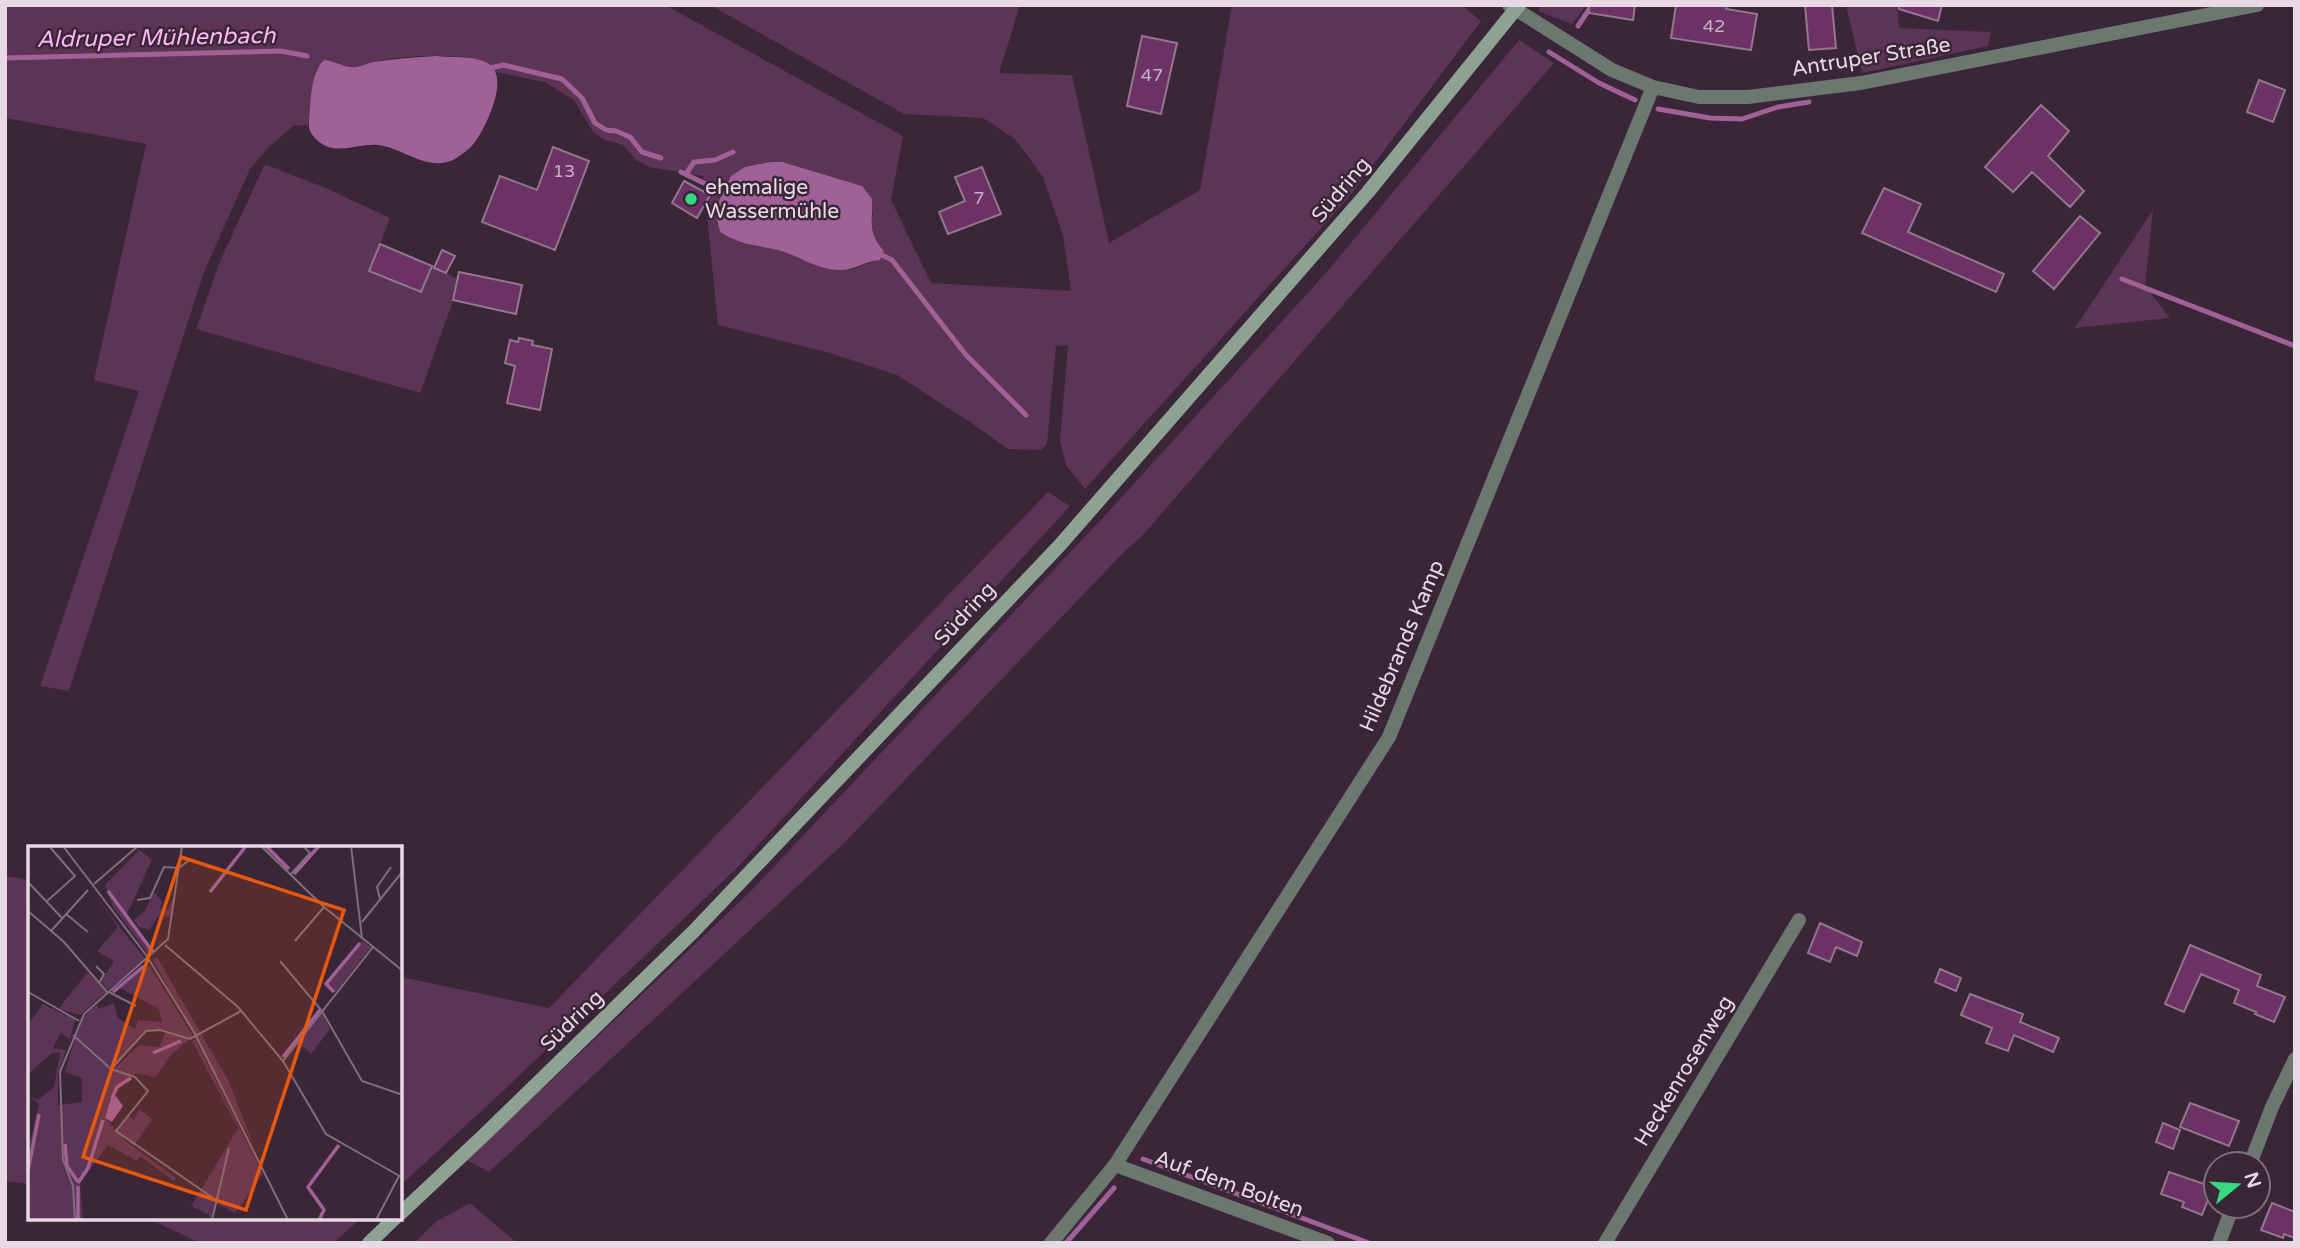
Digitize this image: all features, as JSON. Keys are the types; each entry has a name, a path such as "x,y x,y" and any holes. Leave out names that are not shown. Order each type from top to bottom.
{"main road":[{"name":"Südring","path":"402,1212 694,931 1060,545 1368,192 1519,5"},
{"path":"369,1243 393,1220"}],"street":[{"name":"Antruper Straße","path":"1509,5 1612,70 1653,87 1699,97 1748,97 1861,83 2257,5"},
{"name":"Hildebrands Kamp","path":"1051,1243 1115,1165 1389,737 1653,87"},
{"name":"Heckenrosenweg","path":"1605,1243 1799,920"},
{"path":"2255,1150 2295,1059"},
{"name":"Auf dem Bolten","path":"1115,1165 1328,1243"},
{"path":"2219,1243 2228,1220"}],"shaded area":[{"path":"5,5 665,5 903,136 891,200 931,283 1071,291 1063,235 1043,177 1015,139 983,118 904,114 710,5 1020,5 999,73 1072,75 1109,243 1200,190 1232,5 1461,5 1481,21 1349,197 1085,489 1066,465 1060,441 1068,345 1056,346 1047,444 1041,450 1008,449 897,375 830,353 718,325 703,176 649,167 636,160 623,145 603,139 593,132 574,100 544,82 496,72 487,64 455,57 417,56 382,60 355,67 324,60 316,70 308,125 293,126 269,147 250,169 204,272 69,691 40,686 139,391 94,380 146,144 5,118","holes":["811,170 824,177 843,180 873,212 873,233 884,251 880,259 850,270 799,259 792,254 720,232 716,206"]},
{"path":"1542,5 1587,5 1572,24 1538,11"},
{"path":"1846,5 1897,5 1899,28 1991,32 1988,46 1862,73"},
{"path":"1519,40 1554,63 1142,536 846,841 489,1172 467,1160 750,892 1109,511 1326,273"},
{"path":"436,56 483,61 495,71 497,80 494,103 480,135 455,159 445,163 426,162 378,145 331,148 317,140 312,133 309,124 312,89 316,72 324,60 354,67 373,62"},
{"path":"782,162 862,186 872,199 873,232 884,251 880,260 849,269 832,270 783,252 739,241 720,232 715,210 731,176 745,167"},
{"path":"264,166 390,218 370,271 420,293 432,266 457,279 453,301 420,393 196,329 220,261"},
{"path":"2153,210 2145,286 2170,318 2075,328"},
{"path":"1048,492 1070,506 739,866 402,1184 402,977 549,1008"},
{"path":"5,876 28,880 28,1184 5,1181"},
{"path":"470,1203 517,1243 414,1243 437,1221"},
{"path":"151,1220 359,1220 333,1243 200,1243"}],"building":[{"path":"1589,5 1635,5 1633,20 1589,13"},
{"path":"1676,5 1727,5 1726,9 1757,14 1751,50 1671,38"},
{"path":"1805,5 1832,5 1836,48 1809,50"},
{"path":"1899,5 1942,5 1938,21 1899,9"},
{"path":"1142,36 1177,43 1161,114 1127,106"},
{"path":"2259,80 2285,90 2273,122 2247,112"},
{"path":"2041,105 2069,131 2048,156 2084,191 2070,207 2032,172 2013,192 1985,167"},
{"path":"553,147 589,161 555,250 482,222 500,176 537,190"},
{"path":"982,167 1001,214 948,234 939,212 965,201 955,177"},
{"name":"ehemalige Wassermühle","path":"684,181 710,195 697,218 672,203"},
{"path":"1884,188 1921,204 1908,232 2004,274 1996,292 1862,233"},
{"path":"2080,216 2100,233 2054,289 2033,271"},
{"path":"380,244 432,266 421,292 369,271"},
{"path":"442,250 455,256 446,273 434,268"},
{"path":"459,272 522,285 516,314 453,300"},
{"path":"519,338 533,341 532,345 552,349 540,410 507,403 515,366 505,363 510,340 518,342"},
{"path":"1820,923 1862,942 1857,956 1836,947 1830,962 1808,953"},
{"path":"2190,945 2261,975 2257,986 2285,997 2274,1022 2234,1003 2239,990 2201,974 2184,1012 2165,1004"},
{"path":"1940,969 1961,978 1956,991 1935,982"},
{"path":"1970,994 2023,1014 2020,1022 2059,1038 2053,1052 2014,1035 2008,1051 1986,1043 1992,1028 1961,1015"},
{"path":"2190,1103 2239,1121 2229,1146 2180,1127"},
{"path":"2163,1123 2180,1130 2173,1149 2156,1142"},
{"path":"2169,1172 2202,1183 2202,1215 2182,1207 2184,1202 2161,1194"},
{"path":"2272,1203 2295,1212 2295,1238 2284,1234 2283,1238 2261,1230 2265,1220 2272,1220"}],"waterway":[{"path":"1578,26 1592,5"},
{"name":"Aldruper Mühlenbach","path":"5,58 281,51 307,56"},
{"path":"1549,52 1599,83 1635,100"},
{"name":"Aldruper Mühlenbach","path":"487,69 503,65 562,79 582,98 595,123 606,130 630,137 642,152 661,158"},
{"path":"1658,109 1710,118 1742,119 1778,107 1809,102"},
{"path":"686,174 694,162 715,160 733,152"},
{"name":"Aldruper Mühlenbach","path":"681,172 712,187"},
{"name":"Aldruper Mühlenbach","path":"878,253 892,260 966,355 1026,415"},
{"path":"2122,279 2295,346"},
{"path":"1143,1159 1369,1243"},
{"path":"1066,1243 1114,1188"}],"place":[{"name":"ehemalige Wassermühle","path":"691,199"}]}
